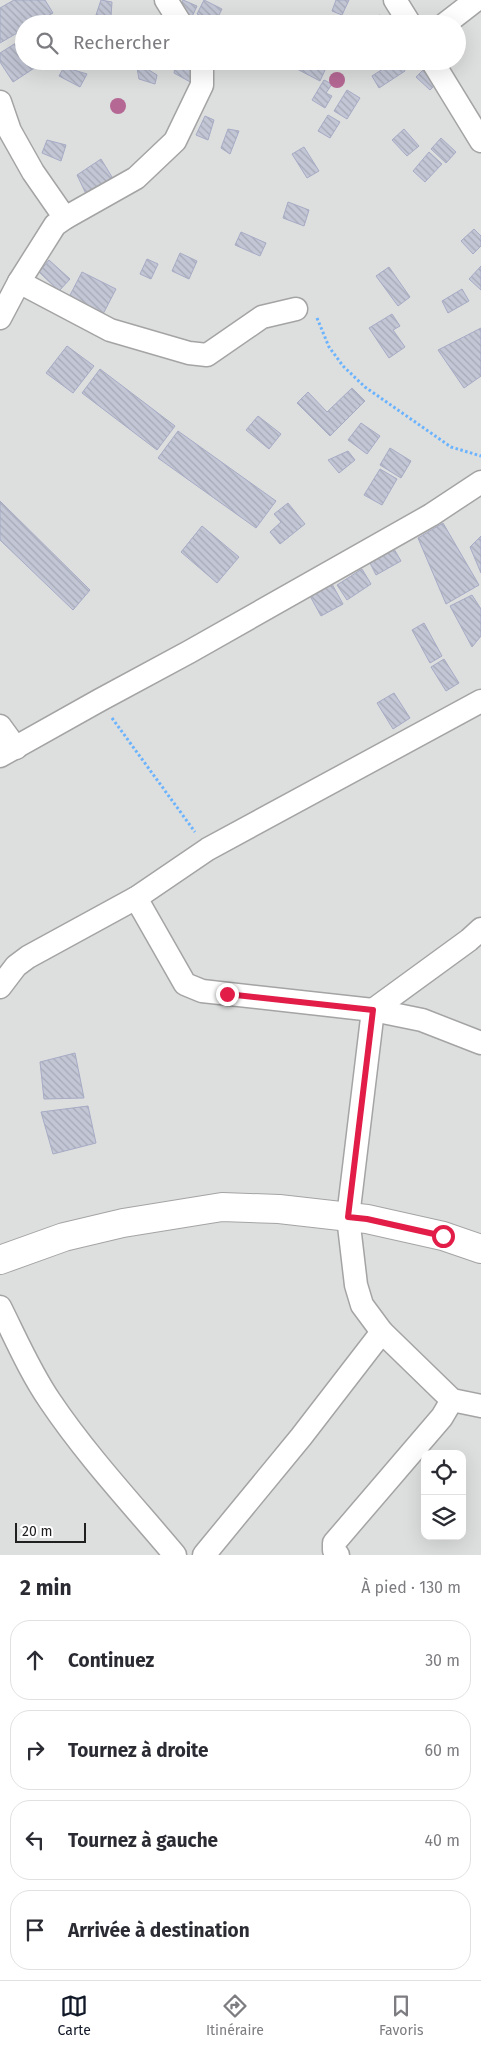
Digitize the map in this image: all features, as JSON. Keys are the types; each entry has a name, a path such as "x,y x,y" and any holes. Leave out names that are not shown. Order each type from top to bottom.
{"street":[{"path":"166,0 175,15"},
{"path":"395,0 404,15"},
{"path":"456,15 476,0"},
{"path":"0,318 19,282 55,225 136,178 175,141 202,85 202,70"},
{"path":"437,70 481,142"},
{"path":"0,102 10,131 33,172 65,218"},
{"path":"19,282 110,330 188,353 207,355 262,317 296,309"},
{"path":"0,726 8,752 422,520 481,482"},
{"path":"0,987 16,966 28,957 136,898 208,848 481,701"},
{"path":"136,898 185,984 202,991 373,1010 422,1020 481,1043"},
{"path":"481,929 469,940 373,1010 348,1217 356,1284 362,1304 382,1332 452,1400 481,1406"},
{"path":"0,1260 64,1237 123,1223 222,1207 279,1209 367,1219 443,1236 481,1249"},
{"path":"0,1307 31,1370 50,1400 70,1428 175,1555"},
{"path":"204,1555 301,1437 382,1332"},
{"path":"338,1555 334,1550 334,1543 442,1417 452,1400"}],"path":[{"path":"296,309 308,312 318,319 329,347 342,366 365,387 451,447 481,456"},
{"path":"100,700 208,848"}],"shaded area":[{"path":"0,0 481,0 481,1555 0,1555"}],"building":[{"path":"14,0 45,0 53,13 49,15 15,15 15,34 0,43 0,8"},
{"path":"101,0 112,2 111,15 96,15"},
{"path":"183,0 197,6 193,15 177,13"},
{"path":"204,0 222,9 219,15 197,14"},
{"path":"336,0 349,0 342,15 332,11"},
{"path":"15,44 15,70 31,70 13,82 0,62 0,53"},
{"path":"62,70 74,70 87,74 80,87 59,76"},
{"path":"137,70 149,70 157,75 155,84 139,79"},
{"path":"174,70 196,70 194,84 174,73"},
{"path":"299,70 325,70 320,81"},
{"path":"381,70 405,71 379,88 372,76"},
{"path":"423,70 435,70 443,77 430,90 416,77"},
{"path":"324,80 332,84 326,93 332,96 325,108 312,100"},
{"path":"347,90 360,98 347,119 334,111"},
{"path":"328,115 340,122 330,138 318,131"},
{"path":"205,116 214,120 208,140 196,135"},
{"path":"228,129 239,131 230,154 221,148"},
{"path":"404,129 419,146 407,156 392,140"},
{"path":"441,138 456,152 446,163 431,149"},
{"path":"47,140 66,145 61,161 42,153"},
{"path":"304,147 319,171 307,178 292,154"},
{"path":"429,152 442,164 425,182 413,171"},
{"path":"101,159 112,177 87,196 77,175"},
{"path":"288,202 309,210 304,226 283,218"},
{"path":"474,229 481,236 481,246 473,254 461,241"},
{"path":"241,232 266,243 260,256 235,245"},
{"path":"180,253 197,261 189,279 172,271"},
{"path":"147,259 158,264 151,279 140,274"},
{"path":"49,260 70,279 59,291 39,272"},
{"path":"481,266 481,290 469,279"},
{"path":"389,267 410,297 398,306 376,276"},
{"path":"82,272 116,289 102,316 68,299"},
{"path":"462,289 469,301 448,313 442,301"},
{"path":"392,314 400,326 393,330 405,347 389,358 369,328"},
{"path":"481,328 481,376 464,388 438,350"},
{"path":"67,346 94,366 73,393 46,373"},
{"path":"100,369 175,426 157,450 82,393"},
{"path":"352,388 365,401 330,436 297,403 308,392 327,412"},
{"path":"258,416 281,434 269,449 246,430"},
{"path":"361,423 380,436 367,454 348,440"},
{"path":"178,431 276,501 256,528 158,458"},
{"path":"390,448 411,461 401,478 380,465"},
{"path":"348,451 355,460 339,473 328,460"},
{"path":"380,469 397,479 382,505 364,495"},
{"path":"0,501 90,590 73,610 0,540"},
{"path":"288,503 305,524 280,544 270,532 281,522 274,514"},
{"path":"443,523 479,585 446,604 418,538"},
{"path":"202,526 239,557 217,583 181,552"},
{"path":"481,536 481,573 470,547"},
{"path":"394,549 401,561 376,575 370,563"},
{"path":"362,569 371,584 347,600 337,585"},
{"path":"332,584 343,604 321,616 310,596"},
{"path":"472,595 481,609 481,636 472,647 450,606"},
{"path":"424,623 442,656 430,663 412,630"},
{"path":"444,659 459,683 446,691 431,667"},
{"path":"394,693 410,718 393,729 377,703"},
{"path":"75,1053 84,1098 44,1099 40,1062"},
{"path":"88,1106 96,1143 53,1154 41,1112"}],"route":[{"path":"227,994 373,1010 348,1217 367,1219 443,1236"}]}
